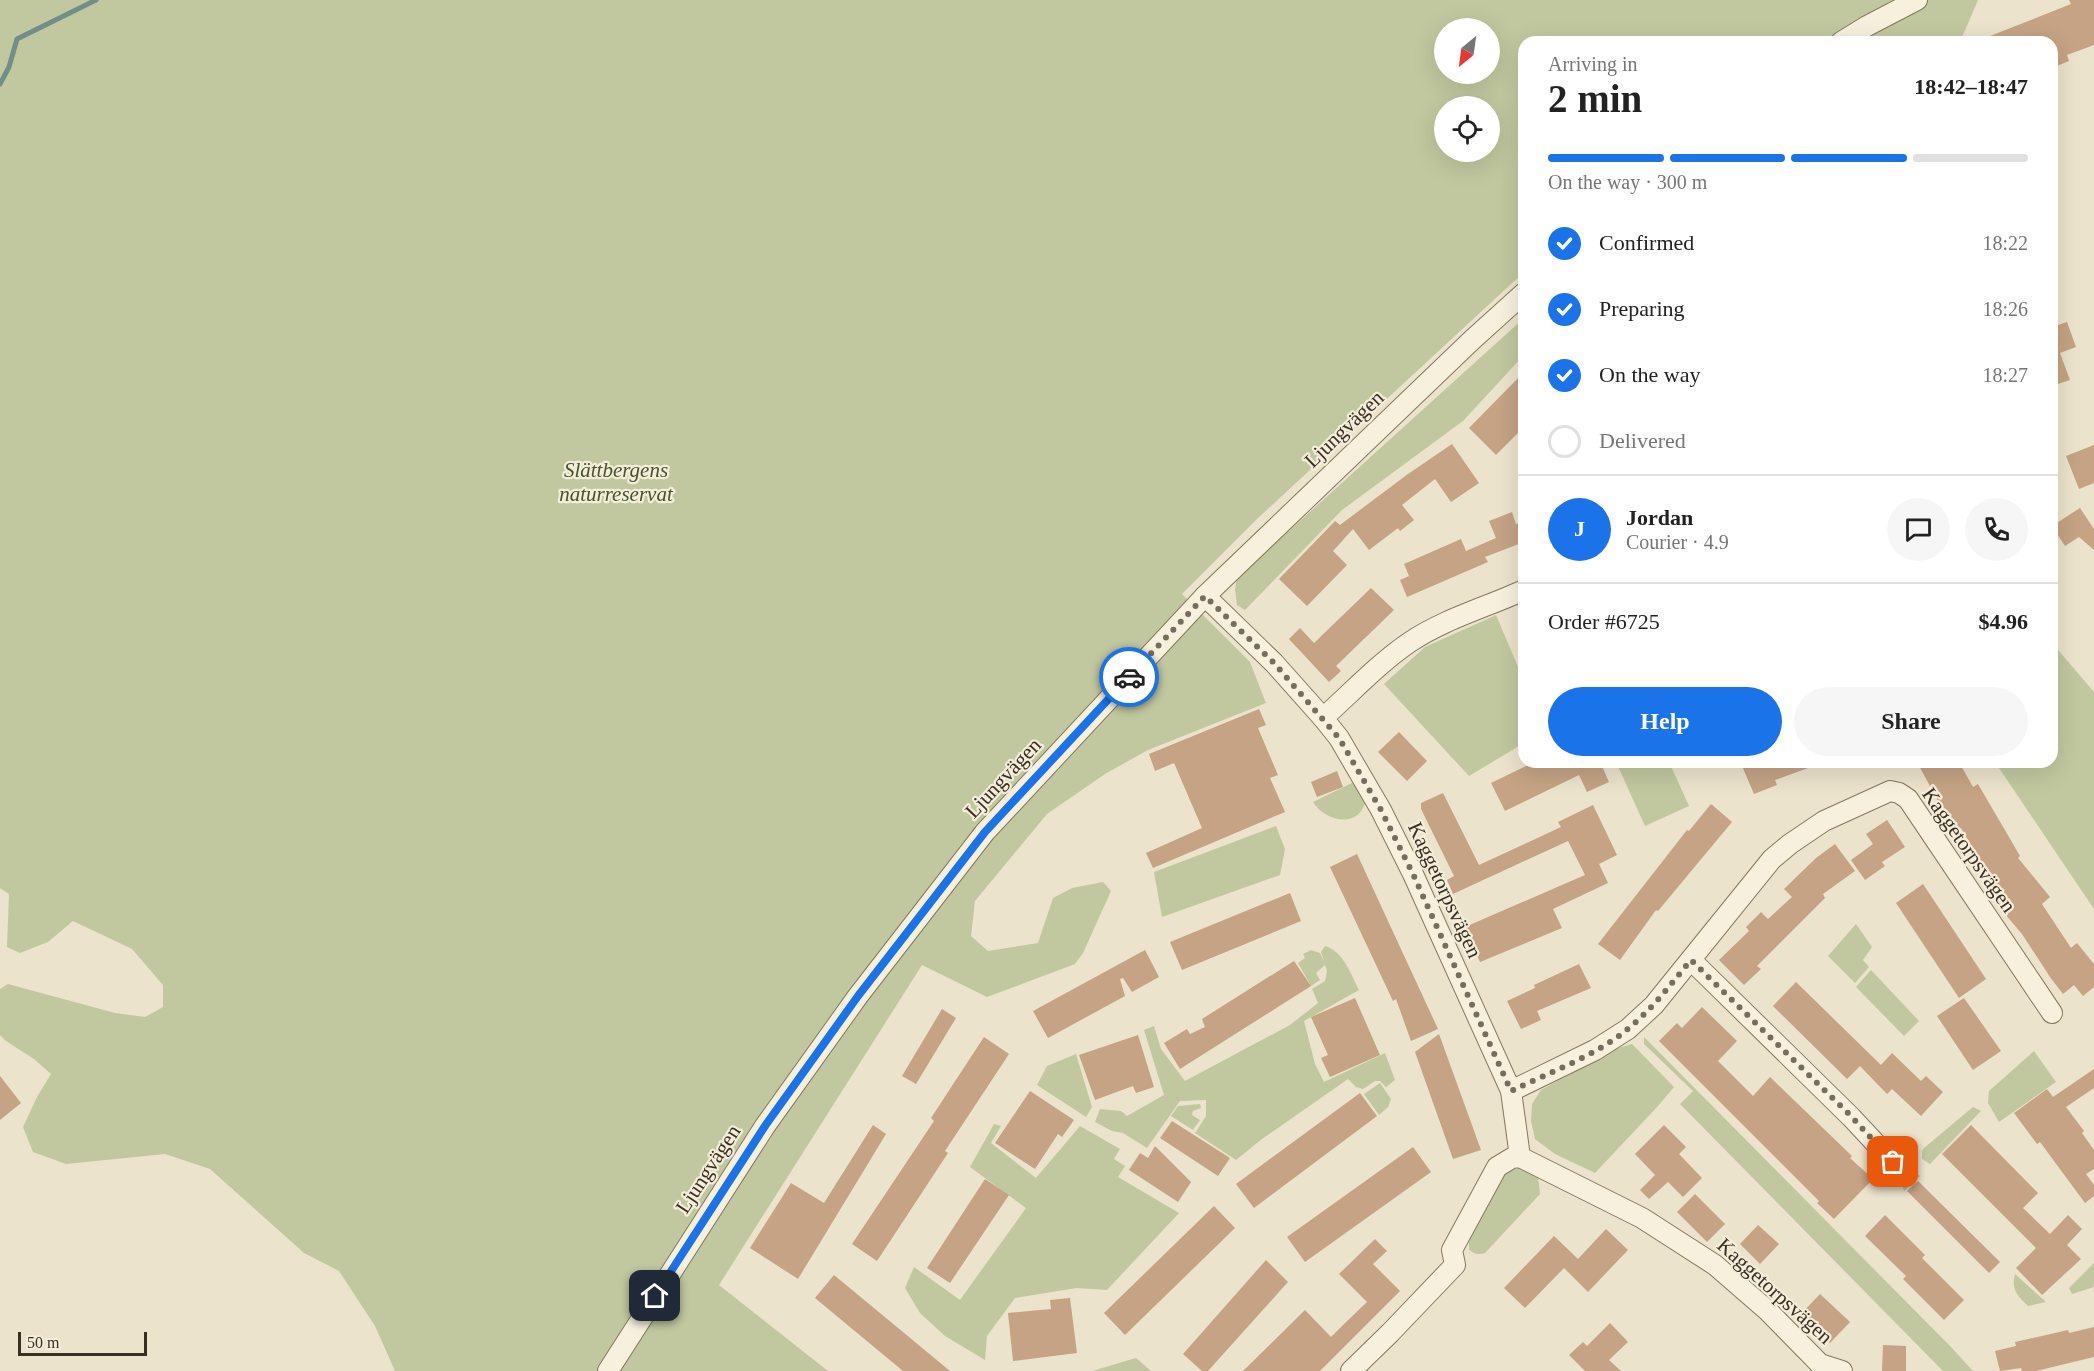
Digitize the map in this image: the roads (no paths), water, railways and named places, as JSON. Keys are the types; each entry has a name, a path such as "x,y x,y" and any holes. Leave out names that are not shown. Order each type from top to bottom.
{"street":[{"path":"1851,36 1917,0"},
{"name":"Ljungvägen","path":"608,1371 765,1126 858,996 985,832 1205,596 1518,298"},
{"path":"1323,718 1410,642 1441,625 1518,593"},
{"name":"Kaggetorpsvägen","path":"1205,596 1274,663 1323,718 1339,738 1381,810 1413,874 1511,1091 1520,1157 1642,1218 1715,1265 1768,1311 1820,1364 1842,1371"},
{"name":"Kaggetorpsvägen","path":"1511,1091 1595,1050 1628,1029 1654,1005 1772,859 1824,821 1890,791 1899,793 1908,799 2052,1013"},
{"path":"1691,960 1851,1116 1893,1162"},
{"path":"1351,1371 1398,1326 1455,1265 1452,1250 1497,1167 1512,1158 1520,1157"}],"waterway":[{"path":"0,84 9,67 17,39 96,0"}],"park label":[{"name":"Slättbergens naturreservat","path":"616,482"}]}
